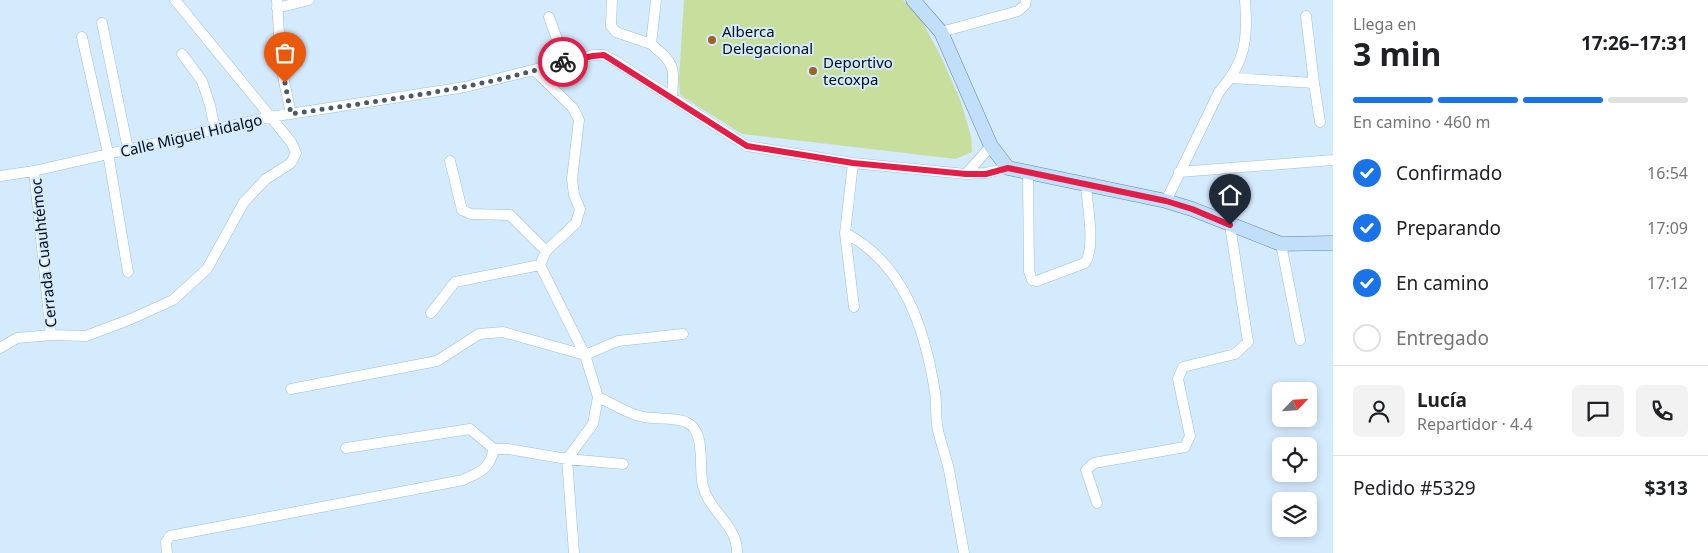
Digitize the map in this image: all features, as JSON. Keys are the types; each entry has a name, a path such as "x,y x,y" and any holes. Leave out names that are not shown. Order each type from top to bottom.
{"main road":[{"path":"919,2 941,32 990,146 1008,168 1166,201 1192,209 1281,244 1333,243"}],"street":[{"path":"0,348 17,338 51,335 86,336 131,320 173,300 207,269 244,202 266,179 291,163 296,153 291,142 175,0"},
{"path":"291,114 281,67 277,4 309,0"},
{"path":"612,0 611,26 616,32 650,44 666,57 674,69 672,98"},
{"path":"650,44 656,0"},
{"path":"941,32 1018,11 1025,5 1026,0"},
{"path":"1166,201 1218,92 1231,78 1242,54 1247,31 1245,0"},
{"path":"1306,16 1320,122"},
{"path":"549,17 565,61"},
{"path":"102,23 128,149"},
{"path":"82,37 108,153 128,272"},
{"path":"182,54 202,81 215,129"},
{"name":"Calle Miguel Hidalgo","path":"0,176 34,171 270,117 465,87 534,71 565,61 604,55 747,146 853,163 966,174 986,174 1008,168"},
{"path":"534,71 573,108 579,120 572,179 574,195 580,209 576,223 546,251 540,265 585,355 598,397 593,424 567,459 574,553"},
{"path":"1231,78 1314,83"},
{"path":"966,174 990,146"},
{"path":"1179,172 1333,160"},
{"path":"450,161 462,210 471,214 510,215 546,251"},
{"path":"853,163 845,233 854,307"},
{"name":"Cerrada Cuauhtémoc","path":"34,171 51,335"},
{"path":"1028,173 1029,271 1032,280 1037,281 1085,263 1089,257 1090,242 1086,184"},
{"path":"1097,502 1086,470 1094,464 1184,447 1190,436 1178,379 1184,366 1235,354 1248,342 1230,225"},
{"path":"845,233 862,242 873,251 900,282 918,321 931,366 937,406 937,428 948,468 964,553"},
{"path":"1281,244 1300,340"},
{"path":"431,313 455,282 540,265"},
{"path":"291,389 437,361 479,334 502,332 585,355 618,341 683,334"},
{"path":"598,397 637,416 687,423 698,435 703,487 712,504 734,534 737,553"},
{"path":"346,448 470,429 494,449 508,449 567,459 623,464"},
{"path":"167,553 166,542 170,536 463,480 484,470 490,464 494,449"}],"green space":[{"name":"Deportivo tecoxpa","path":"684,0 903,0 920,17 943,61 961,102 971,136 972,152 956,159 742,134 680,95 679,80"}],"way so far":[{"path":"285,83 291,114 465,87 534,71 563,62"}],"place":[{"name":"Alberca Delegacional","path":"712,40"},
{"name":"Deportivo tecoxpa","path":"813,71"}],"route":[{"path":"563,62 604,55 747,146 853,163 966,174 986,174 1008,168 1131,192 1192,209 1230,225"}]}
